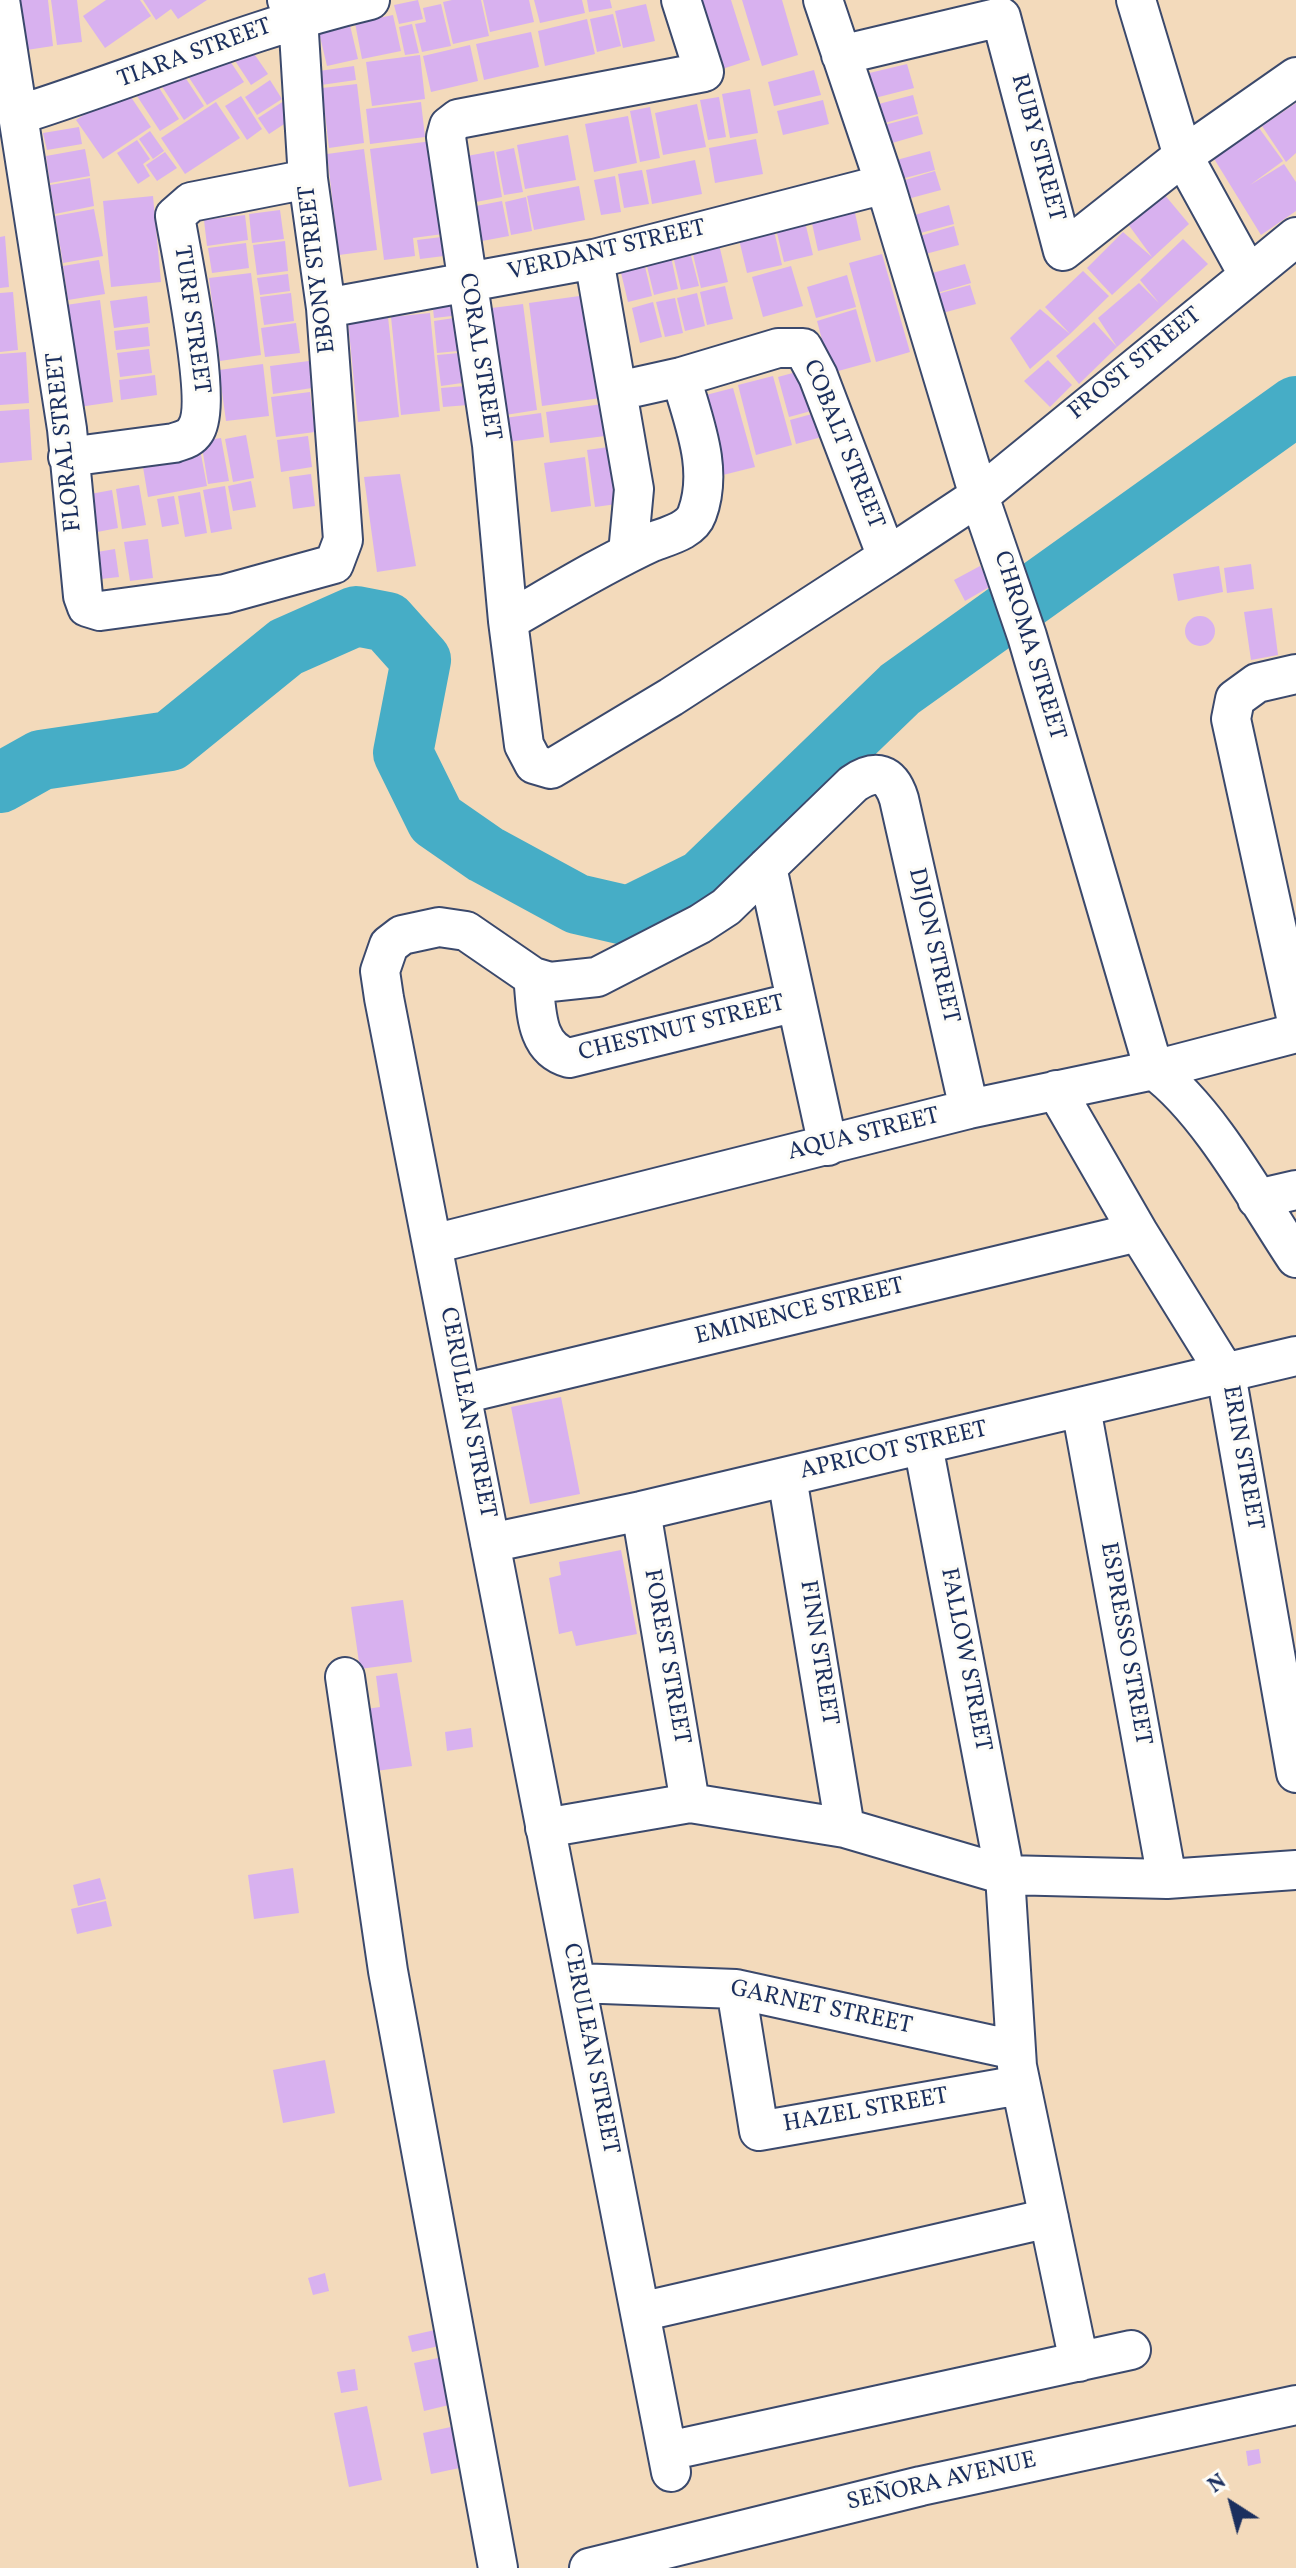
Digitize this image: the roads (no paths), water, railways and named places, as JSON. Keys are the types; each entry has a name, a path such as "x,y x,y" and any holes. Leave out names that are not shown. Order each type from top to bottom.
{"street":[{"name":"FLORAL STREET","path":"0,0 21,114 67,429 83,596 87,607 100,611 225,594 334,564 343,540"},
{"name":"TIARA STREET","path":"21,114 127,81 292,8 370,0"},
{"name":"CORAL STREET","path":"681,0 704,72 458,119 449,126 446,137 492,445 508,621 524,745 534,764 551,769 671,697 887,557"},
{"name":"CHROMA STREET","path":"823,0 885,184 979,496 1027,636 1154,1070"},
{"path":"1136,0 1183,156 1248,274"},
{"name":"EBONY STREET","path":"292,8 308,179 326,308 343,540"},
{"name":"RUBY STREET","path":"841,55 1001,17 1063,251 1183,156 1296,77"},
{"name":"TURF STREET","path":"68,457 174,443 188,439 197,430 202,391 175,216 191,202 308,179"},
{"name":"VERDANT STREET","path":"326,308 594,259 885,184"},
{"name":"FROST STREET","path":"979,496 1296,237"},
{"path":"594,259 634,489 628,553"},
{"name":"COBALT STREET","path":"618,391 681,377 778,348 803,348 818,376 887,557 979,496"},
{"path":"508,621 628,553 679,532 696,517 705,484 703,457 681,377"},
{"path":"1296,674 1257,683 1235,699 1231,719 1296,1017"},
{"name":"CERULEAN STREET","path":"894,783 887,776 876,773 862,778 726,907 597,977 572,982 550,982 533,977 466,931 451,926 402,935 382,956 380,971 670,2462 1079,2362"},
{"name":"DIJON STREET","path":"894,783 969,1109"},
{"path":"767,867 828,1146"},
{"name":"CHESTNUT STREET","path":"533,977 540,1030 546,1044 554,1054 569,1058 796,1002"},
{"name":"AQUA STREET","path":"433,1244 969,1109 1154,1070 1296,1033"},
{"path":"1154,1070 1187,1101 1296,1258"},
{"name":"ERIN STREET","path":"1056,1090 1138,1232 1226,1374 1296,1773"},
{"path":"1257,1199 1296,1190"},
{"name":"EMINENCE STREET","path":"462,1394 1138,1232"},
{"name":"APRICOT STREET","path":"490,1543 641,1511 1296,1356"},
{"name":"ESPRESSO STREET","path":"1081,1408 1167,1879"},
{"name":"FALLOW STREET","path":"923,1445 1005,1875 1018,2067 1079,2362"},
{"name":"FINN STREET","path":"787,1477 845,1828"},
{"name":"FOREST STREET","path":"641,1511 690,1803"},
{"path":"345,1677 388,1971 498,2568"},
{"path":"545,1828 690,1803 845,1828 1005,1875 1167,1879 1296,1870"},
{"name":"GARNET STREET","path":"576,1983 736,1989 1018,2067"},
{"name":"HAZEL STREET","path":"736,1989 759,2131 1018,2067"},
{"path":"640,2312 1049,2218"},
{"path":"1079,2362 1131,2350"},
{"name":"SEÑORA AVENUE","path":"589,2568 921,2486 1296,2405"}],"waterway":[{"path":"0,783 41,760 170,741 286,647 356,616 387,622 421,660 403,753 436,820 485,854 577,904 629,916 702,880 900,689 1296,406"}]}
